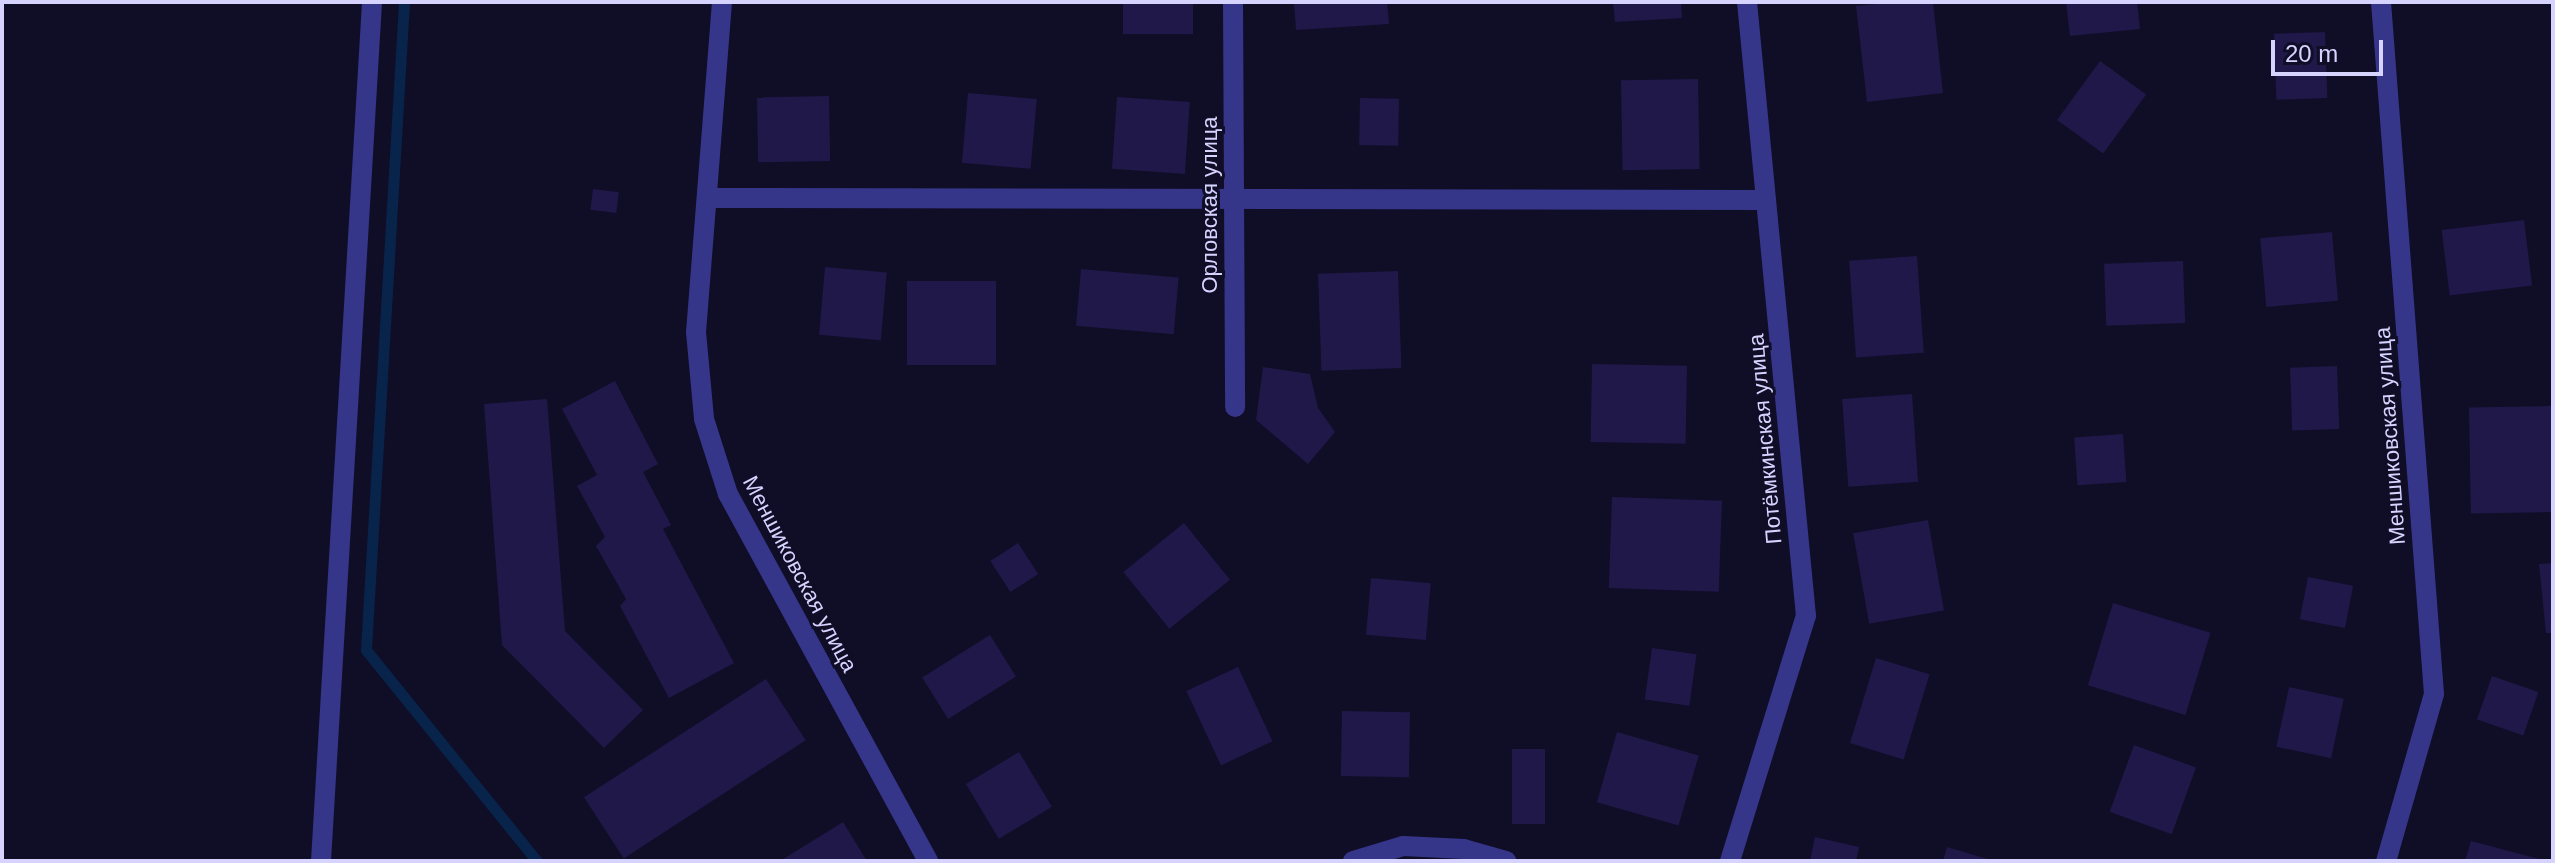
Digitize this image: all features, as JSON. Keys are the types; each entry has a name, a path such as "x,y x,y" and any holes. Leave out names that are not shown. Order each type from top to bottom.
{"street":[{"path":"321,861 372,2"},
{"name":"Меншиковская улица","path":"722,2 709,198 696,332 704,419 728,494 928,861"},
{"name":"Орловская улица","path":"1233,2 1235,407"},
{"name":"Потёмкинская улица","path":"1730,861 1806,616 1747,2"},
{"name":"Меншиковская улица","path":"2381,2 2434,694 2386,861"},
{"path":"709,198 1766,200"},
{"path":"1353,861 1403,846 1464,849 1506,861"}],"building":[{"path":"1123,2 1193,2 1193,34 1123,34"},
{"path":"1294,2 1387,2 1389,24 1296,30"},
{"path":"1613,2 1681,2 1682,18 1615,22"},
{"path":"1933,2 1943,93 1867,102 1856,6"},
{"path":"2066,2 2137,2 2140,29 2070,36"},
{"path":"2325,32 2327,98 2276,100 2274,34"},
{"path":"2100,61 2146,95 2103,154 2057,120"},
{"path":"1698,79 1700,169 1623,170 1621,80"},
{"path":"968,93 1037,99 1031,169 962,163"},
{"path":"829,96 830,161 758,162 757,97"},
{"path":"1117,97 1190,102 1185,174 1112,169"},
{"path":"1360,98 1399,99 1398,146 1359,145"},
{"path":"593,189 619,192 616,213 590,210"},
{"path":"2524,220 2532,286 2450,296 2442,230"},
{"path":"2332,232 2338,301 2266,307 2260,238"},
{"path":"1917,256 1924,353 1856,358 1849,261"},
{"path":"2183,261 2185,323 2106,326 2104,264"},
{"path":"825,267 887,272 881,340 819,335"},
{"path":"1081,269 1179,278 1174,334 1076,326"},
{"path":"1398,271 1401,368 1321,371 1318,274"},
{"path":"907,281 996,281 996,365 907,365"},
{"path":"1592,364 1687,366 1686,444 1591,442"},
{"path":"2337,366 2339,429 2292,431 2290,368"},
{"path":"1263,367 1310,374 1318,408 1335,432 1308,464 1256,420"},
{"path":"615,381 658,464 643,472 671,525 663,529 734,663 669,698 620,606 626,599 596,546 605,537 577,486 597,475 562,409"},
{"path":"1912,394 1918,482 1848,487 1842,399"},
{"path":"547,399 565,631 643,710 604,748 502,645 484,404"},
{"path":"2551,406 2553,512 2471,513 2469,407"},
{"path":"2123,434 2126,482 2077,485 2074,437"},
{"path":"1612,497 1722,501 1719,592 1609,588"},
{"path":"1928,520 1944,611 1869,624 1853,533"},
{"path":"1184,523 1230,580 1169,629 1123,572"},
{"path":"1018,543 1038,574 1010,592 990,561"},
{"path":"2553,563 2553,633 2546,633 2539,564"},
{"path":"2308,577 2353,586 2345,628 2300,619"},
{"path":"1371,578 1431,583 1426,640 1366,635"},
{"path":"2113,603 2211,633 2185,715 2088,685"},
{"path":"990,635 1016,677 948,719 922,677"},
{"path":"1652,648 1697,654 1689,706 1645,699"},
{"path":"1876,658 1930,674 1904,759 1850,743"},
{"path":"1238,667 1273,741 1221,765 1186,691"},
{"path":"2492,676 2538,692 2523,735 2477,719"},
{"path":"766,679 806,740 624,858 584,797"},
{"path":"2289,687 2344,699 2331,758 2276,747"},
{"path":"1342,711 1410,712 1409,777 1341,776"},
{"path":"1617,732 1699,755 1679,826 1597,802"},
{"path":"2134,745 2196,768 2172,834 2110,812"},
{"path":"1512,749 1545,749 1545,824 1512,824"},
{"path":"1019,752 1052,807 999,839 966,784"},
{"path":"843,822 867,861 780,861"},
{"path":"1815,837 1859,847 1856,861 1810,861"},
{"path":"2471,841 2543,860 2543,861 2465,861"},
{"path":"1947,847 1991,860 1991,861 1943,861"}],"waterway":[{"path":"404,2 366,650 537,861"}]}
